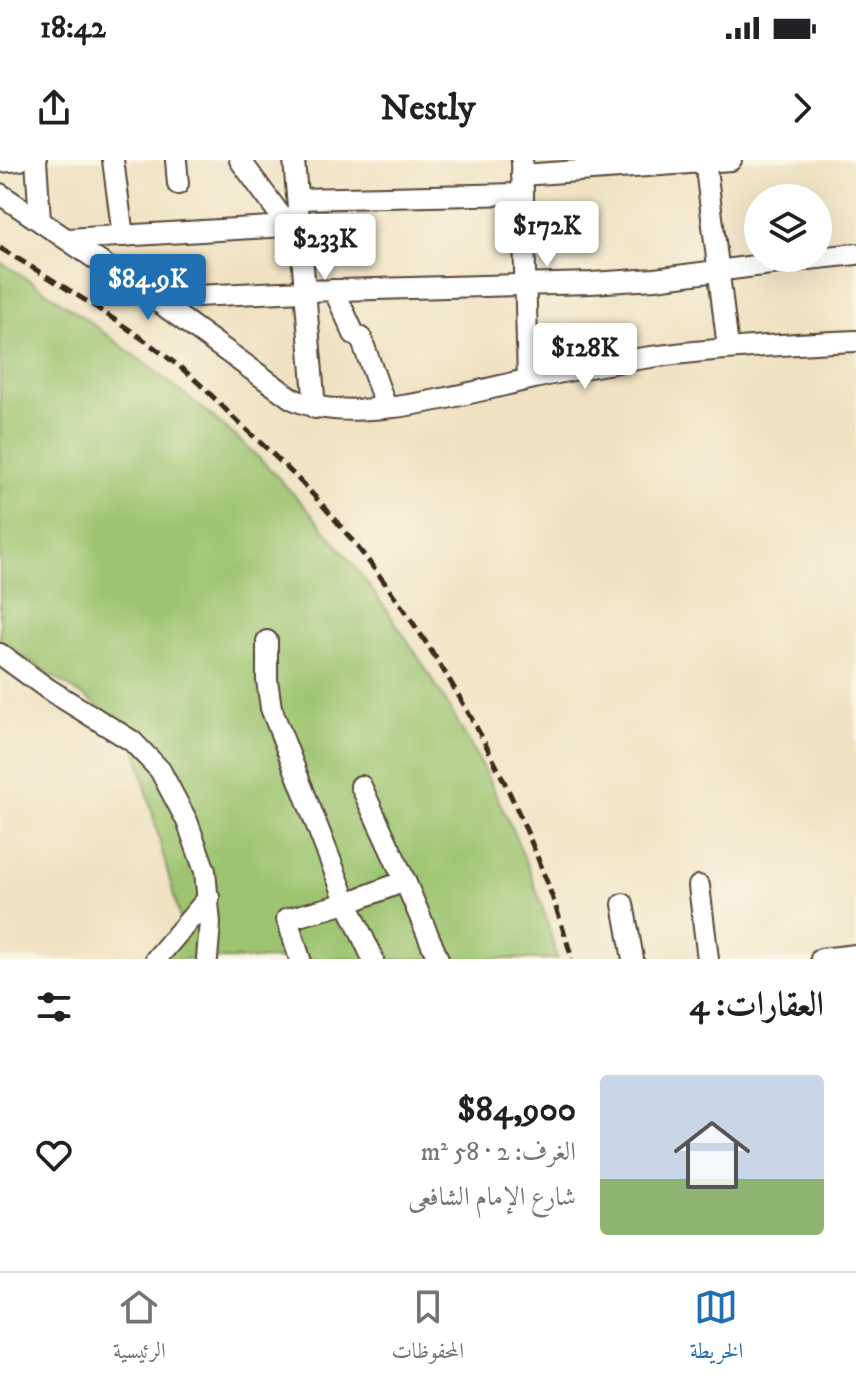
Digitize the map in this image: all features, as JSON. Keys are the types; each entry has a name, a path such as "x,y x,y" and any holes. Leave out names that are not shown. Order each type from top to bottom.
{"street":[{"path":"0,162 20,160"},
{"path":"36,160 40,220"},
{"path":"113,160 123,236"},
{"path":"176,160 178,184"},
{"path":"240,160 301,244"},
{"path":"294,160 315,408"},
{"path":"298,199 523,176 731,160"},
{"path":"706,162 728,348"},
{"path":"523,176 528,379"},
{"path":"0,194 153,298 291,398 315,408 386,407 472,394 528,379 648,358 728,348 856,341"},
{"path":"68,239 287,226"},
{"path":"832,257 856,254"},
{"path":"153,298 525,286 655,279 744,268"},
{"path":"334,290 354,334 361,338 386,407"},
{"path":"267,641 271,708 347,903 373,959"},
{"path":"0,654 48,689 132,741 160,770 187,821 205,871 209,897 207,959"},
{"path":"361,786 438,959"},
{"path":"300,959 287,919 347,903 405,881"},
{"path":"699,886 708,959"},
{"path":"156,959 209,897"},
{"path":"623,904 633,959"},
{"path":"821,959 856,955"}],"green space":[{"path":"0,262 88,321 208,413 273,472 359,572 410,644 477,757 523,855 557,959 164,959 184,935 130,727 0,641"}],"railway":[{"path":"0,248 118,322 186,372 275,456 332,516 408,616 475,725 531,840 572,959"}]}
